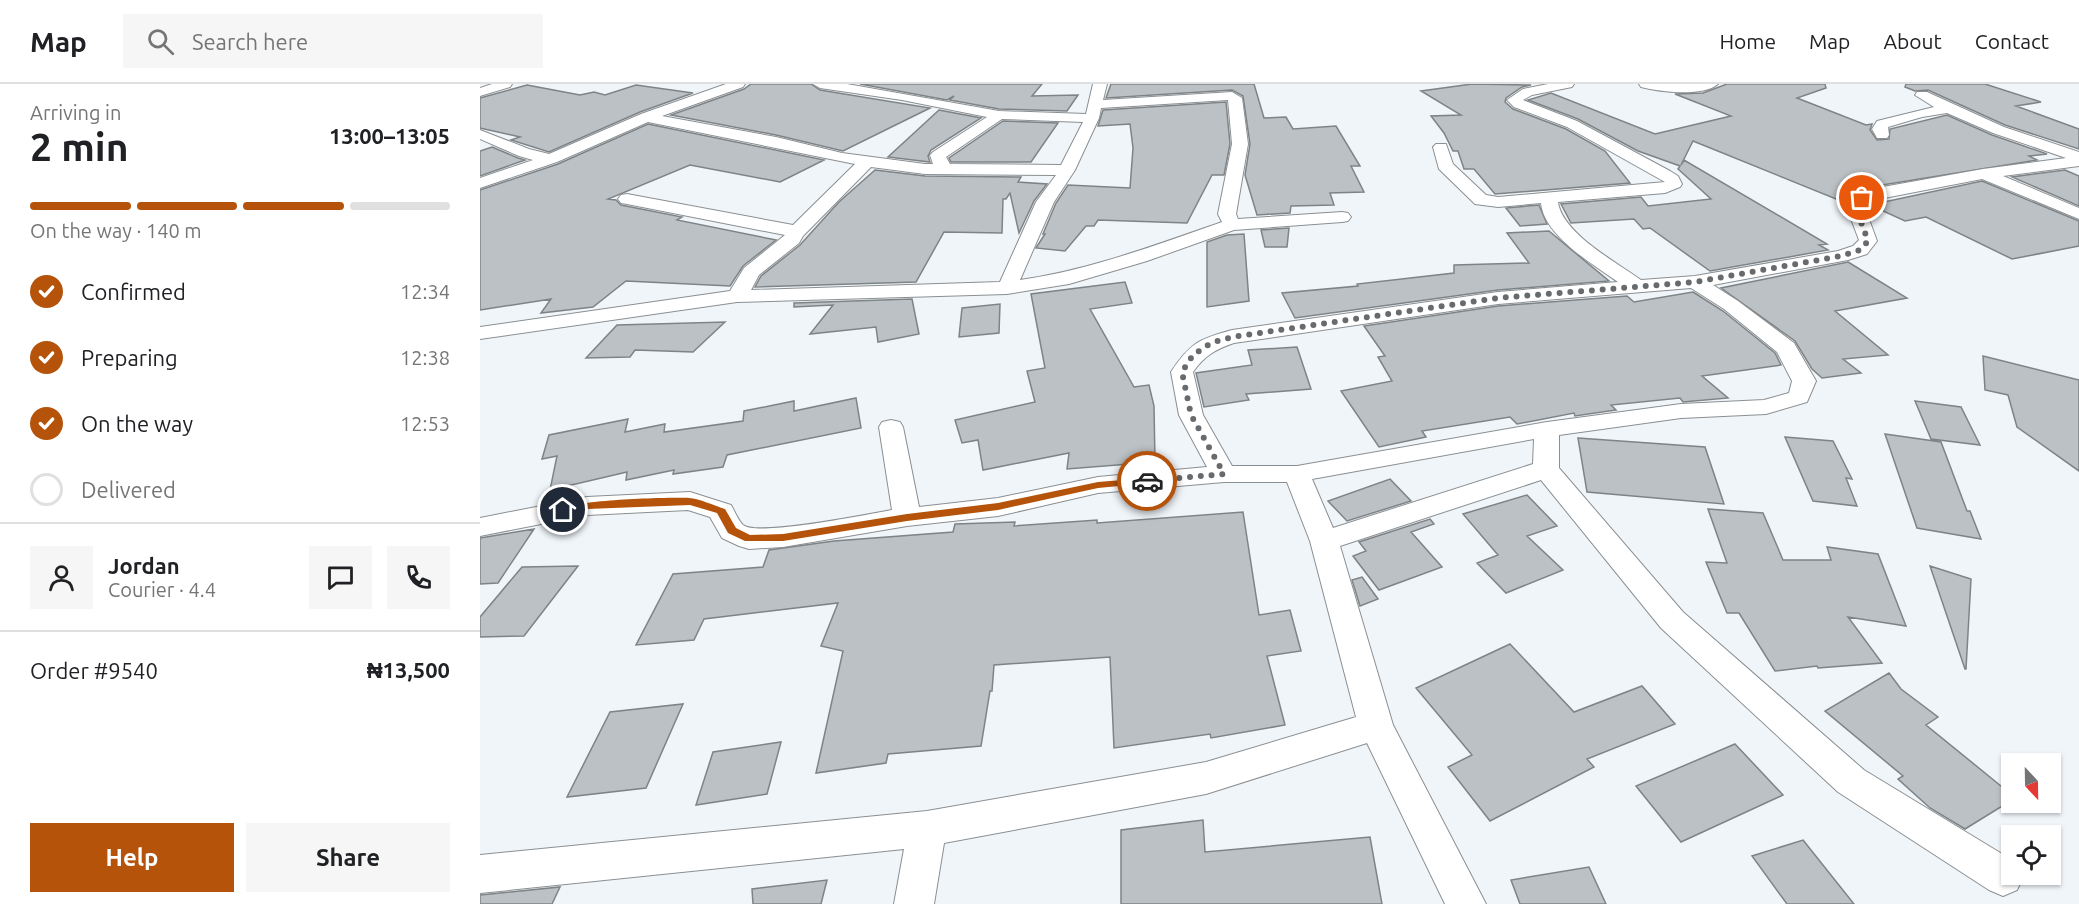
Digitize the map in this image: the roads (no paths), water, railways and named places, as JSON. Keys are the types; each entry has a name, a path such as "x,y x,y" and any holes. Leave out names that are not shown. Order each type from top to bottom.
{"street":[{"path":"482,91 505,84"},
{"path":"480,183 551,159 646,117 738,84"},
{"path":"820,84 902,96 999,115 1095,111 1221,94 1234,98 1240,144 1227,214 1232,225"},
{"path":"1006,288 1045,202 1067,170 1095,111 1100,84"},
{"path":"1440,147 1445,166 1481,200 1498,202 1549,198 1665,188 1674,184 1672,179 1664,174 1572,124 1514,100 1528,92 1567,84"},
{"path":"1646,84 1666,89 1679,89 1711,84"},
{"path":"902,96 921,88"},
{"path":"1922,95 1947,109 2079,159"},
{"path":"1882,135 1879,129 1882,124 1920,113 1947,109"},
{"path":"945,168 939,161 938,155 999,115"},
{"path":"646,117 867,162 925,169 1067,170"},
{"path":"480,134 524,153 551,159"},
{"path":"1224,474 1191,415 1182,372 1193,355 1211,343 1331,321 1498,298 1695,282 1860,250 1868,241 1857,211 1862,198 1877,193 2079,159"},
{"path":"738,296 751,272 793,239 795,234 867,162"},
{"path":"1983,174 2079,214"},
{"path":"1549,198 1551,215 1572,238 1638,287"},
{"path":"627,199 790,230 795,234"},
{"path":"480,333 738,296 1006,288 1062,280 1140,257 1232,225 1342,217"},
{"path":"480,528 587,506 690,501 721,511 732,531 748,539 783,537 998,507 1098,485 1224,474 1297,474 1547,429 1681,411 1766,407 1799,397 1804,381 1786,348 1731,305 1695,282"},
{"path":"891,428 907,518"},
{"path":"1547,429 1546,469 1672,620 1851,781 2001,876"},
{"path":"1324,541 1546,469"},
{"path":"1297,474 1324,541 1376,726 1466,904"},
{"path":"480,874 927,829 1206,778 1376,726"},
{"path":"914,904 927,829"}]}
